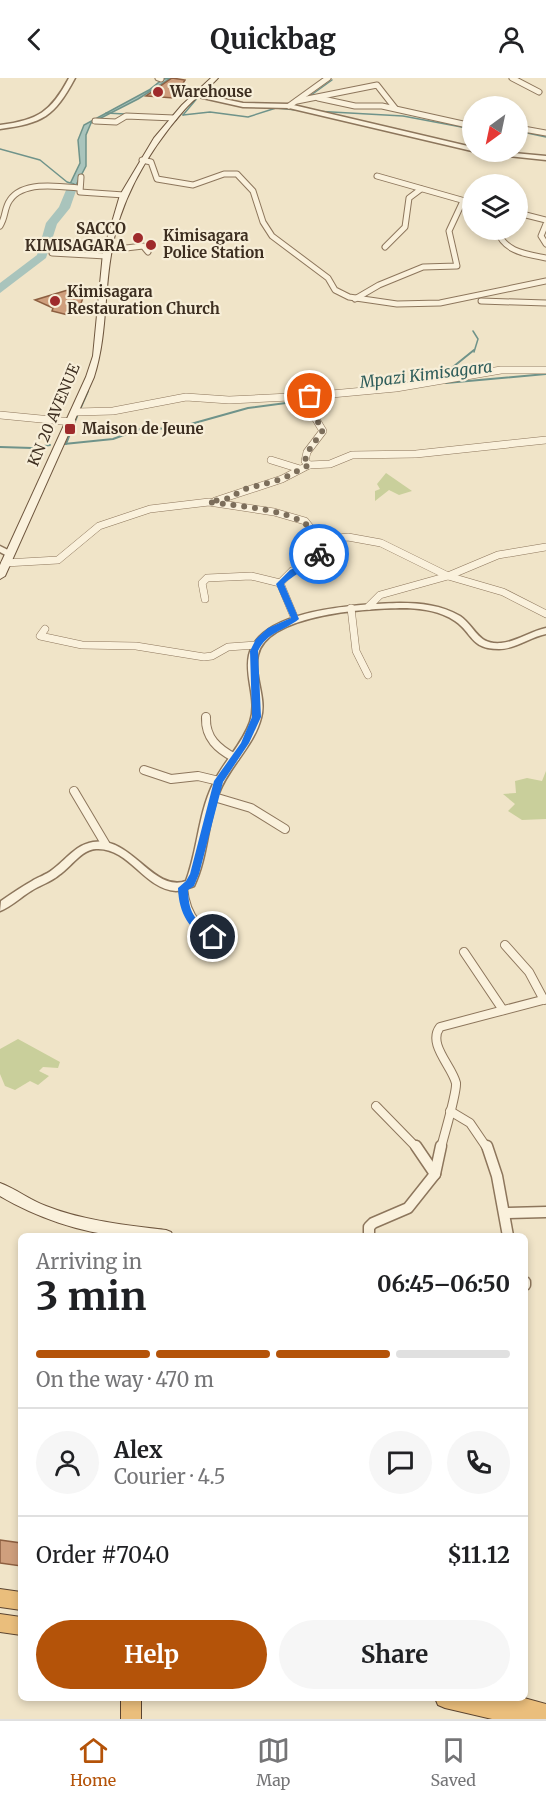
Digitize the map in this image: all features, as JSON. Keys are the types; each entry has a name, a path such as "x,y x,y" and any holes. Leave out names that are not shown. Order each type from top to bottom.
{"highway":[{"path":"0,1598 18,1601"},
{"path":"0,1623 18,1626"},
{"path":"458,1701 533,1719"},
{"path":"500,1701 546,1714"}],"main road":[{"name":"KN 20 AVENUE","path":"0,576 77,412 97,356 107,253 124,195 142,160 174,118 215,78"},
{"path":"0,1189 52,1216 81,1224 145,1233"}],"street":[{"path":"0,127 31,121 47,114 60,101 72,78"},
{"path":"298,108 328,78"},
{"path":"512,78 518,84 539,92"},
{"path":"298,108 318,98 377,85 395,108"},
{"path":"196,95 243,105 298,108 462,147"},
{"path":"318,98 355,106 395,108 462,124"},
{"path":"95,122 117,122 126,116 174,118"},
{"path":"528,130 546,133"},
{"path":"528,156 546,158"},
{"path":"142,160 151,162 157,179 183,184 193,185 229,173 237,174 252,191 262,222 272,236 328,278 333,288 355,299 418,304 476,299 546,303"},
{"path":"377,176 462,201"},
{"path":"77,188 81,177"},
{"path":"0,226 5,219 4,207 8,201 28,187 77,188 82,192 124,195"},
{"path":"385,247 405,227 409,198 421,189"},
{"path":"355,299 379,285 423,267 457,266 449,231 462,203"},
{"path":"528,216 546,222 541,236 546,244"},
{"path":"500,240 506,247 546,258"},
{"path":"52,253 107,253 142,244 148,252"},
{"path":"476,299 546,281"},
{"path":"77,412 114,411 186,397 229,400 306,397 396,388 501,370 546,370"},
{"path":"306,397 308,406 323,430 307,453 305,461 309,465"},
{"path":"0,415 72,422"},
{"path":"5,563 58,561 99,526 150,509 230,498 242,490 282,479 309,465 330,464 352,455 416,454 454,448 546,440"},
{"path":"271,459 300,469"},
{"path":"209,502 292,517 311,525 320,540 318,558 292,571 280,584"},
{"path":"320,540 348,537 381,543 448,576 503,592 546,614"},
{"path":"369,606 380,595 448,576 498,555 546,547"},
{"path":"0,549 9,554"},
{"path":"206,599 202,583 207,578 251,576 280,584"},
{"path":"280,584 295,619"},
{"path":"0,907 57,872 78,852 96,845 106,845 119,850 156,880 172,888 183,888 190,884 195,874 213,797 219,781 236,758 257,717 254,658 257,645 271,630 295,619 369,606 430,607 458,620 476,640 495,646 546,631"},
{"path":"351,608 354,647 368,675"},
{"path":"45,629 40,636 82,645 136,646 204,657 212,656 228,647 257,645"},
{"path":"206,717 210,738 216,746 236,758"},
{"path":"144,770 171,779 198,776 219,781"},
{"path":"74,792 106,845"},
{"path":"213,797 251,808 285,829"},
{"path":"183,888 184,905 190,921 213,937 229,944"},
{"path":"369,1233 369,1227 374,1223 408,1208 435,1174 456,1084 436,1041 436,1032 440,1027 452,1022 545,999 529,972 505,945"},
{"path":"464,952 503,1010"},
{"path":"376,1106 411,1139 435,1174"},
{"path":"450,1111 477,1131 497,1175 508,1233"},
{"path":"505,1213 546,1212"}],"green space":[{"path":"386,473 412,491 399,495 389,490 375,501 375,491 380,489 377,484"},
{"path":"546,771 546,819 522,820 508,811 515,804 503,794 516,793 515,781 527,778 542,781"},
{"path":"18,1039 60,1062 58,1068 43,1067 39,1071 49,1076 38,1085 30,1081 15,1090 5,1086 0,1074 0,1049"}],"water":[{"path":"171,78 138,99 91,123 86,135 86,166 76,185 70,184 80,163 78,140 84,125 149,90 163,79"}],"building":[{"path":"172,78 185,80 174,98 146,96"},
{"name":"Kimisagara Restauration Church","path":"71,289 85,291 78,313 68,315 52,311 53,308 35,300"},
{"path":"0,1540 18,1543 18,1566 0,1563"}],"waterway":[{"path":"307,98 332,80"},
{"path":"199,96 183,115 210,112 248,117 276,108 307,111"},
{"path":"314,111 403,116 462,127"},
{"path":"106,113 125,114"},
{"path":"528,133 546,137"},
{"path":"0,149 40,160 67,182 74,184"},
{"path":"0,289 42,256 52,223 64,208 73,185"},
{"path":"473,331 478,339 474,352"},
{"path":"438,379 474,350"},
{"name":"Mpazi Kimisagara","path":"446,383 546,374"},
{"path":"81,407 88,391"},
{"name":"Mpazi Kimisagara","path":"309,400 330,397"},
{"name":"Mpazi Kimisagara","path":"66,444 113,439 143,428 173,429 248,408 301,401"},
{"path":"66,444 78,414"},
{"name":"Mpazi Kimisagara","path":"0,447 32,448 50,445"}],"way so far":[{"path":"310,396 306,397 308,406 322,425 323,430 320,439 307,453 305,461 309,465 282,479 249,487 230,498 209,502 274,512 305,522 311,525 318,534 319,554"}],"place":[{"name":"Warehouse","path":"158,92"},
{"name":"SACCO KIMISAGARA","path":"138,238"},
{"name":"Kimisagara Police Station","path":"151,245"},
{"name":"Kimisagara Restauration Church","path":"55,301"},
{"name":"Maison de Jeune","path":"70,429"}],"route":[{"path":"213,937 190,921 184,905 183,888 190,884 195,874 219,781 245,743 257,717 254,651 259,640 271,630 295,619 280,584 292,571 316,561 319,554"}]}
